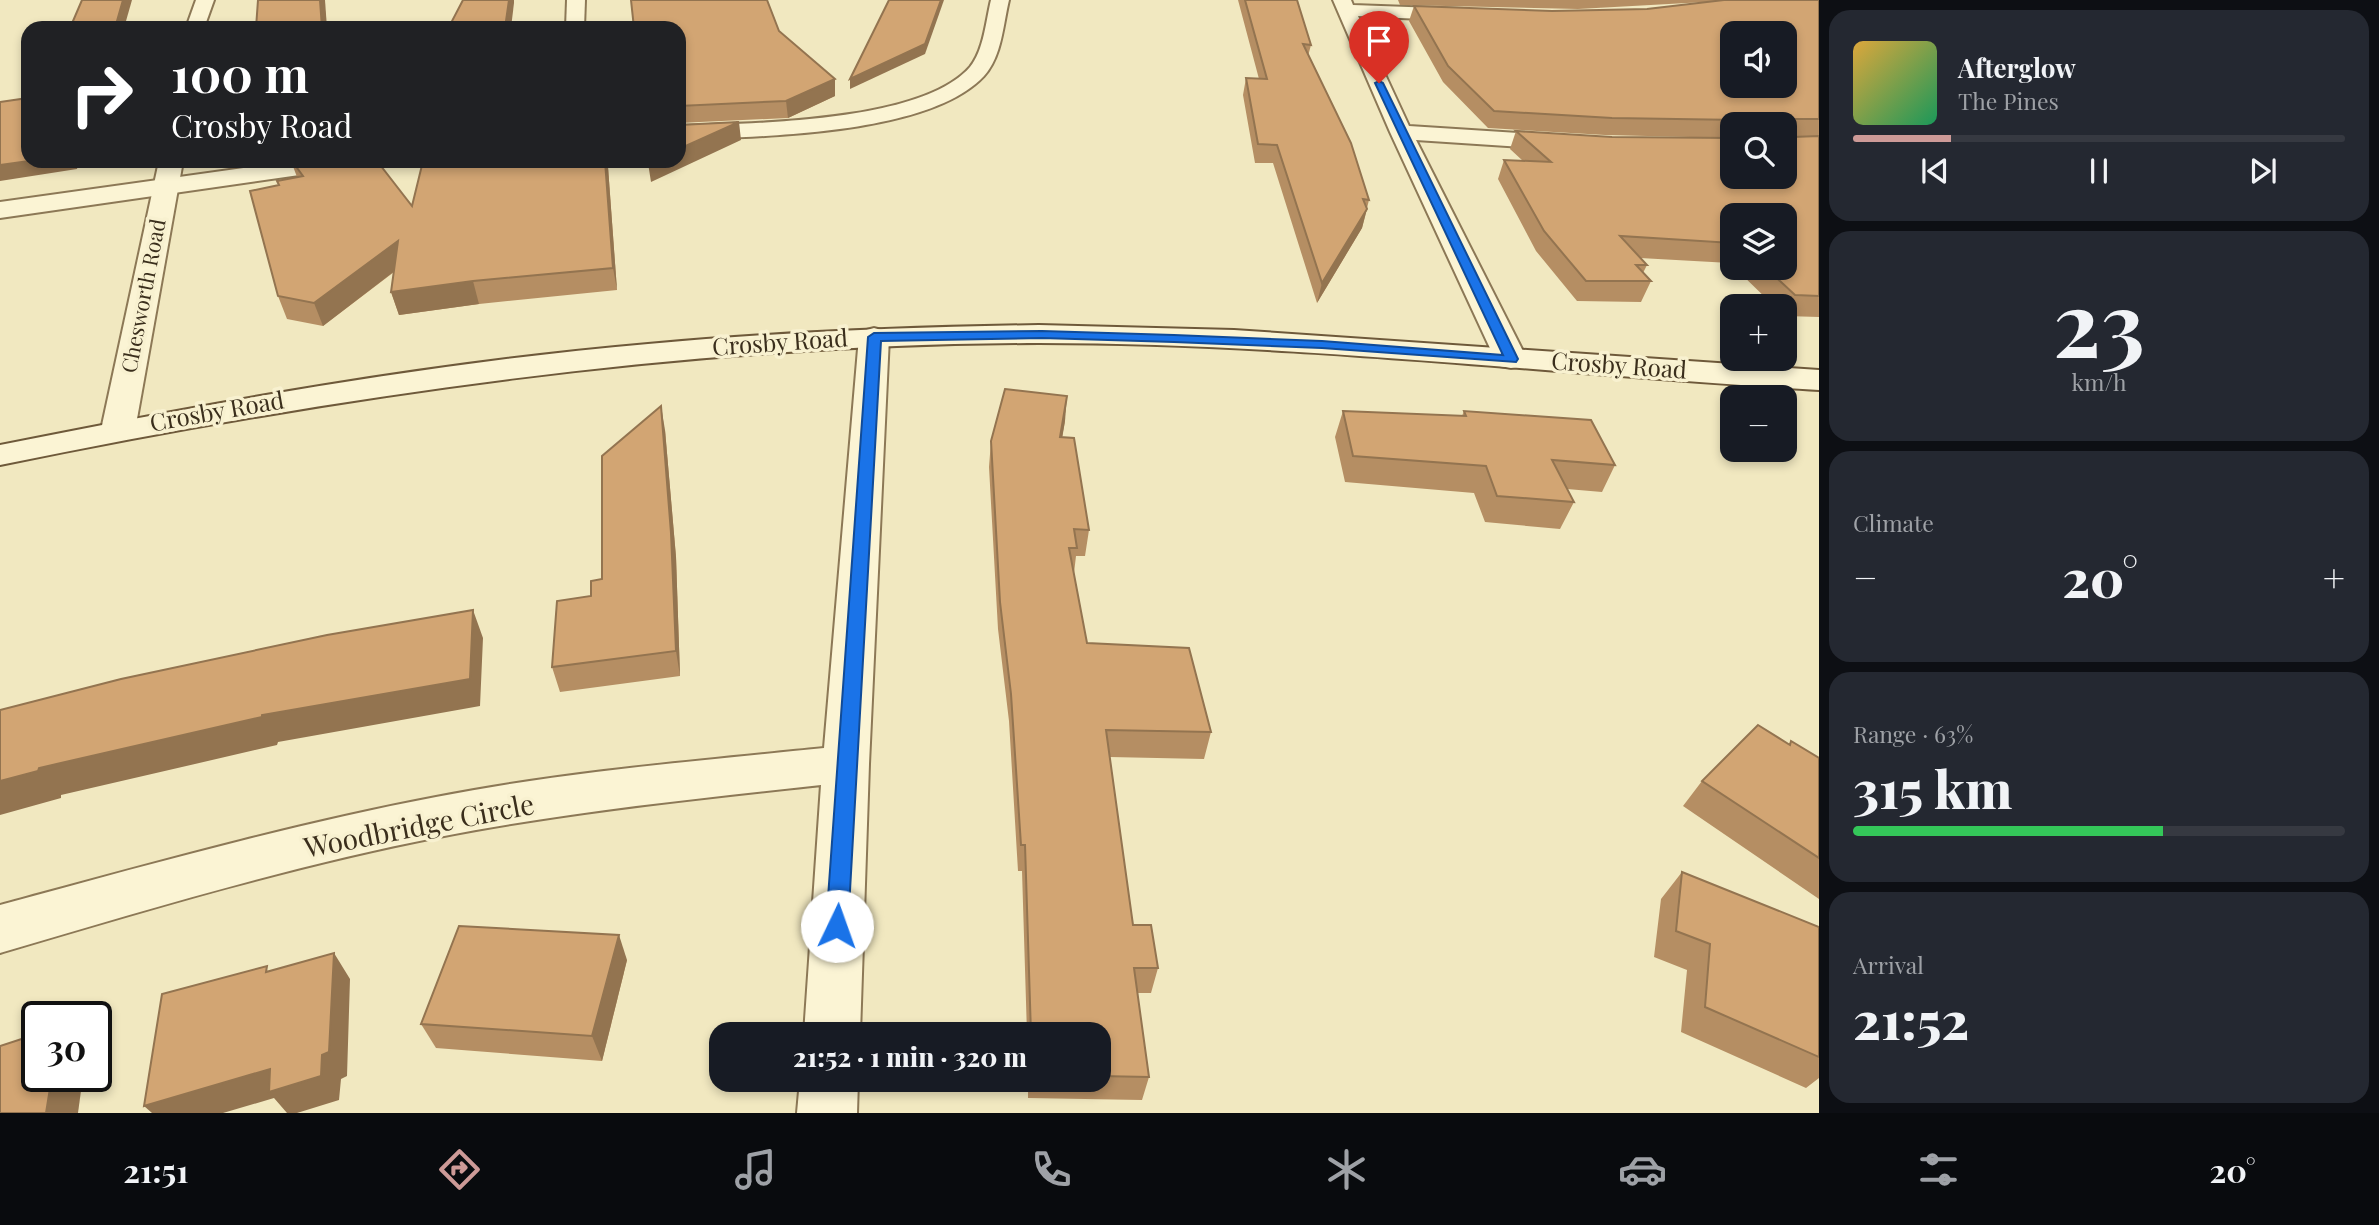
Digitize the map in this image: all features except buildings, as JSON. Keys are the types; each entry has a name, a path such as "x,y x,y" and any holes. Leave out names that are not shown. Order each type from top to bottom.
{"street":[{"path":"198,21 205,0"},
{"path":"575,21 576,0"},
{"path":"686,132 835,122 915,106 946,94 978,70 1000,0"},
{"path":"1478,16 1344,5 1401,132 1511,359"},
{"path":"1401,132 1591,144"},
{"path":"0,211 168,173 243,168"},
{"name":"Chesworth Road","path":"118,430 168,173"},
{"name":"Crosby Road","path":"0,455 253,405 431,378 702,348 874,337 1042,334 1322,345 1819,380"},
{"path":"833,1022 846,764 874,337"},
{"name":"Woodbridge Circle","path":"0,929 195,874 437,817 626,788 846,764"},
{"path":"827,1113 828,1092"}],"route":[{"path":"837,926 874,337 1042,334 1322,345 1511,359 1379,83"}]}
